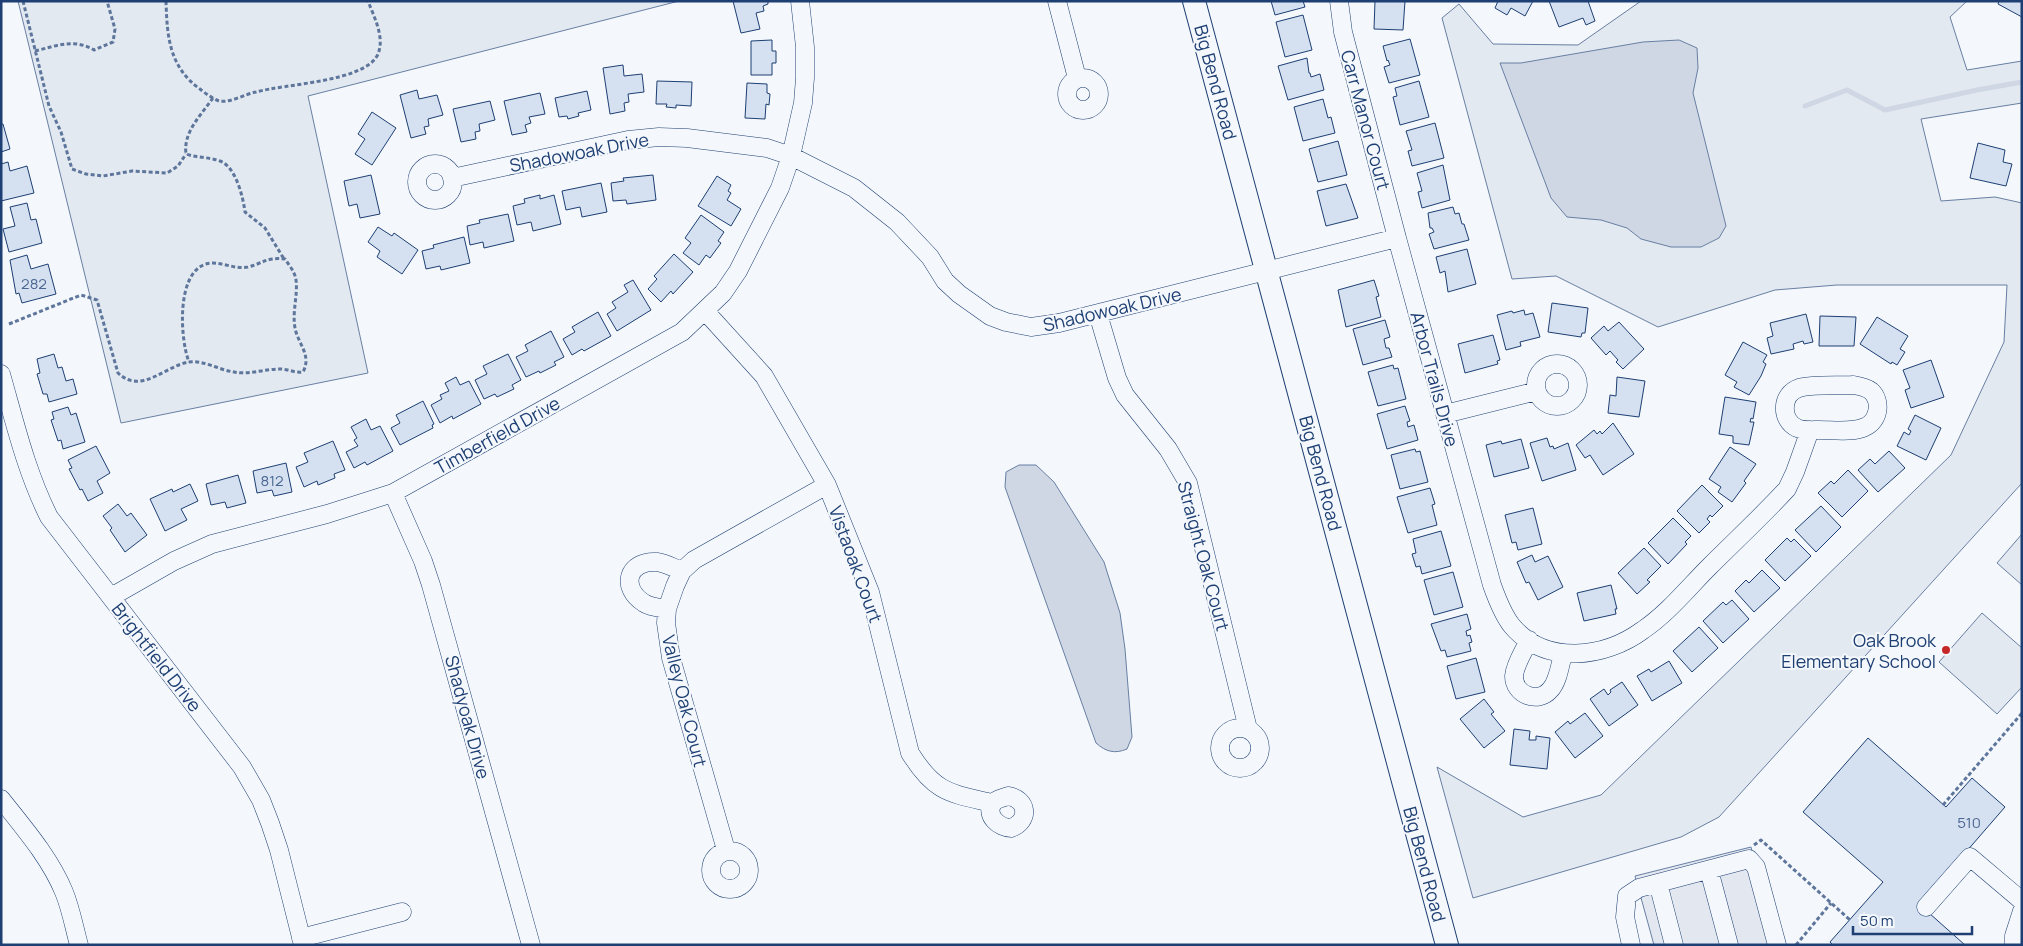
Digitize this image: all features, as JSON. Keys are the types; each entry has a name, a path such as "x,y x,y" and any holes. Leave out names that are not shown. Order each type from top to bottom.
{"main road":[{"name":"Big Bend Road","path":"1194,1 1447,945"}],"street":[{"name":"Timberfield Drive","path":"111,597 174,561 212,544 327,514 393,493 682,332 723,293 751,248 780,188 791,156 804,103 806,78 805,47 800,1"},
{"path":"1057,1 1077,78"},
{"name":"Carr Manor Court","path":"1339,1 1342,32 1397,238"},
{"name":"Shadowoak Drive","path":"452,178 599,145 660,137 687,138 767,148 791,156 854,188 897,222 930,257 945,281 959,294 990,316 1006,322 1031,327 1060,324 1267,272"},
{"path":"1267,272 1397,238"},
{"name":"Arbor Trails Drive","path":"1397,238 1492,585 1503,611 1512,626 1528,640 1546,649 1563,654 1605,650 1625,642 1658,618 1787,489 1810,430"},
{"name":"Vistaoak Court","path":"705,311 764,376 827,485 870,592 910,753 931,782 950,793 992,803"},
{"name":"Straight Oak Court","path":"1098,314 1117,378 1125,395 1168,449 1188,483 1248,729"},
{"name":"Brightfield Drive","path":"1,374 9,433 49,517 242,767 261,800 279,850 302,941"},
{"path":"1853,385 1865,388 1876,397 1878,410 1876,417 1865,427 1854,430 1810,430 1799,429 1792,425 1785,413 1787,398 1798,389 1853,385"},
{"path":"1445,414 1537,391"},
{"path":"667,609 646,604 633,593 629,584 631,573 643,562 655,562 682,571 694,560 827,485"},
{"name":"Shadyoak Drive","path":"393,493 431,585 531,945"},
{"name":"Valley Oak Court","path":"682,571 667,609 666,623 671,658 726,850"},
{"path":"1528,640 1514,676 1518,689 1526,696 1540,697 1549,692 1554,686 1563,654"},
{"path":"1,798 39,848 52,870 63,891 79,945"},
{"path":"1926,906 1970,858 2022,902"},
{"path":"1631,945 1625,918 1627,896 1639,888 1749,859 1756,867 1777,945"},
{"path":"1709,870 1729,945"},
{"path":"1658,883 1674,945"},
{"path":"2014,945 2014,936 2022,911"},
{"path":"302,941 402,912"}],"path":[{"path":"23,1 50,106 61,132 72,169 86,174 103,176 132,171 167,173 178,166 186,154 185,144 188,134 213,98"},
{"path":"35,51 76,42 94,50 113,42 116,29 107,1"},
{"path":"166,1 167,36 171,51 182,70 194,84 219,101 229,100 257,91 290,87 350,73 368,66 378,54 380,42 379,32 368,1"},
{"path":"10,324 81,295 97,300 118,373 125,380 136,381 150,378 189,362 206,364 234,372 283,369 293,373 303,372 307,364 306,354 295,328 296,280 292,269 265,228 245,212 243,194 235,177 223,162 208,158 197,158 186,154"},
{"path":"189,362 185,351 183,335 184,300 188,279 198,267 208,263 248,267 268,258 285,259"},
{"path":"1943,805 2022,713"},
{"path":"1749,859 1751,847 1761,840 1850,920"},
{"path":"1796,945 1831,903"}],"shaded area":[{"path":"18,1 679,1 308,96 368,373 121,423"},
{"path":"1641,1 1967,1 1950,17 1967,70 2022,61 2022,103 1921,119 1941,201 1995,197 2022,203 2022,483 1719,817 1681,837 1473,898 1437,767 1523,817 1601,795 1951,455 2004,342 2007,285 1837,285 1775,290 1658,327 1556,276 1512,279 1442,18 1459,4 1493,44 1578,45"},
{"path":"1679,40 1697,48 1698,68 1693,93 1726,226 1719,238 1701,247 1671,247 1641,239 1627,228 1601,220 1567,217 1551,198 1500,63 1521,63 1643,42"},
{"path":"1019,465 1036,465 1054,482 1104,562 1120,613 1125,649 1132,737 1127,749 1111,751 1096,743 1005,487 1006,472"},
{"path":"2022,534 2022,585 1997,563"},
{"path":"1982,613 2022,648 2022,687 1997,714 1939,662"},
{"path":"1751,847 1777,945 1654,945 1635,876"}],"building":[{"path":"733,1 768,1 768,4 763,6 764,11 756,13 760,29 741,33"},
{"path":"1271,1 1303,1 1305,7 1275,15"},
{"path":"1375,1 1405,1 1403,30 1374,29"},
{"path":"1498,1 1533,1 1525,16 1511,8 1507,15 1495,8"},
{"path":"1549,1 1588,1 1595,21 1586,25 1583,18 1559,27"},
{"path":"1999,1 2022,1 2022,17 1998,4"},
{"path":"1303,15 1312,50 1285,57 1276,22"},
{"path":"1410,39 1420,75 1389,83 1384,67 1390,65 1383,46"},
{"path":"772,40 772,51 776,51 776,63 772,63 772,75 751,75 751,41"},
{"path":"1307,58 1311,77 1320,74 1324,90 1288,100 1278,66"},
{"path":"623,65 624,76 642,74 644,92 628,94 629,102 624,103 625,111 610,114 603,68"},
{"path":"657,81 692,82 691,106 676,105 676,108 666,107 667,104 656,104"},
{"path":"1419,81 1429,117 1400,125 1393,97 1397,96 1395,88"},
{"path":"747,83 767,84 767,93 770,94 769,105 766,104 765,119 745,118"},
{"path":"417,90 419,99 437,95 443,115 428,119 429,126 424,127 426,134 411,138 400,95"},
{"path":"587,91 591,110 578,113 579,116 568,119 567,116 559,117 555,98"},
{"path":"540,93 545,114 529,117 531,123 525,125 527,132 512,135 504,101"},
{"path":"1323,99 1328,118 1331,117 1335,133 1303,141 1294,107"},
{"path":"490,101 495,120 479,124 480,131 475,132 476,139 461,142 453,109"},
{"path":"372,112 396,128 372,165 355,154 365,139 358,134"},
{"path":"1435,123 1444,158 1412,166 1408,151 1412,150 1406,131"},
{"path":"1,124 3,124 10,149 1,152"},
{"path":"1338,141 1347,175 1318,182 1309,149"},
{"path":"1978,143 2005,150 2003,162 2012,164 2006,186 1970,178"},
{"path":"8,162 10,171 27,166 34,193 1,201 1,164"},
{"path":"1443,165 1450,200 1422,208 1418,192 1422,191 1417,173"},
{"path":"371,175 380,214 360,218 357,204 349,206 344,181"},
{"path":"653,175 656,200 627,204 626,200 613,201 611,183 624,181 623,178"},
{"path":"717,176 731,185 728,191 731,193 727,200 741,209 731,226 698,206"},
{"path":"601,183 607,212 582,217 580,207 566,210 562,191"},
{"path":"1346,184 1358,218 1326,226 1317,191"},
{"path":"540,195 540,199 554,195 561,224 533,231 531,222 517,225 513,206 525,203 524,199"},
{"path":"27,203 31,220 36,219 42,243 9,252 3,229 15,226 10,207"},
{"path":"1453,207 1455,214 1459,213 1469,240 1434,249 1429,234 1434,232 1430,228 1428,213"},
{"path":"508,214 514,241 484,248 483,242 470,245 467,226 480,223 479,220"},
{"path":"701,215 724,232 718,241 721,243 710,258 706,255 699,265 683,253 691,243 685,238"},
{"path":"378,227 392,236 394,233 418,250 402,274 377,257 380,251 368,242"},
{"path":"464,237 470,263 441,270 440,266 426,269 422,251 434,248 433,245"},
{"path":"1467,249 1476,284 1448,292 1445,271 1440,273 1436,257"},
{"path":"674,254 693,272 673,294 671,291 661,302 648,289 657,279 654,276"},
{"path":"27,255 31,269 48,264 56,294 22,303 19,293 16,294 10,260"},
{"path":"633,280 651,310 617,331 607,314 616,308 612,302 628,292 624,285"},
{"path":"1374,280 1379,296 1376,297 1381,317 1346,327 1338,290"},
{"path":"1552,303 1588,308 1585,333 1582,333 1581,337 1548,332"},
{"path":"1524,310 1525,315 1533,313 1540,337 1520,342 1521,346 1506,350 1497,315"},
{"path":"598,312 611,336 584,351 582,349 572,355 563,339 575,332 572,327"},
{"path":"1806,314 1813,342 1804,344 1803,341 1793,344 1794,349 1771,354 1767,338 1773,336 1770,323"},
{"path":"1820,316 1856,317 1854,346 1819,346"},
{"path":"1877,317 1908,336 1900,349 1905,352 1897,365 1892,362 1891,364 1860,344"},
{"path":"1385,320 1390,337 1384,339 1386,348 1389,348 1392,357 1363,365 1353,329"},
{"path":"1619,322 1644,349 1623,369 1616,362 1618,360 1610,351 1606,355 1591,338 1604,326 1608,331"},
{"path":"551,331 564,357 554,362 556,365 526,377 516,357 528,351 525,345"},
{"path":"1493,335 1500,360 1497,361 1498,364 1465,373 1458,344"},
{"path":"1743,342 1767,355 1763,362 1766,364 1761,376 1749,395 1734,387 1737,382 1725,375"},
{"path":"54,354 58,368 62,367 66,381 73,379 77,394 49,402 47,394 43,394 37,374 40,373 37,359"},
{"path":"508,354 521,380 512,385 514,389 497,397 495,394 484,399 475,380 487,374 483,366"},
{"path":"1931,360 1944,397 1911,408 1905,390 1910,388 1903,370"},
{"path":"1393,365 1394,369 1398,368 1406,399 1378,406 1368,372"},
{"path":"456,377 460,385 469,381 481,404 453,419 452,416 440,423 431,405 442,399 440,395 449,391 445,383"},
{"path":"1617,377 1645,381 1639,417 1608,413 1610,395 1616,396"},
{"path":"1725,397 1756,402 1753,419 1751,418 1750,422 1754,422 1749,445 1733,443 1733,436 1719,434"},
{"path":"423,401 434,424 432,425 433,428 400,445 391,428 400,423 396,415"},
{"path":"1405,406 1410,421 1407,422 1408,427 1414,425 1418,440 1387,449 1377,414"},
{"path":"68,407 71,415 76,413 85,442 63,449 61,440 58,441 51,420 54,419 52,412"},
{"path":"1915,415 1941,428 1926,460 1897,446 1904,432 1909,435 1911,431 1908,429"},
{"path":"366,419 371,430 380,426 393,451 367,465 365,462 354,468 346,452 358,446 354,440 357,438 351,427"},
{"path":"1613,423 1634,454 1603,475 1590,455 1585,458 1576,445 1594,430 1597,434 1600,431 1602,434"},
{"path":"1547,438 1550,447 1553,446 1554,449 1568,443 1576,470 1542,481 1530,443"},
{"path":"1521,439 1529,468 1494,477 1486,445 1501,441 1502,444"},
{"path":"333,441 345,470 334,474 335,478 318,485 317,481 304,487 296,467 308,462 304,453"},
{"path":"96,446 110,473 97,481 103,493 88,501 69,469 72,468 68,460"},
{"path":"1730,447 1756,464 1744,481 1746,483 1732,502 1718,492 1721,487 1709,479"},
{"path":"1415,449 1416,452 1420,451 1428,482 1400,489 1391,455"},
{"path":"1889,451 1905,468 1878,492 1858,470 1870,459 1875,464"},
{"path":"286,463 292,492 274,496 272,490 257,493 253,471"},
{"path":"1848,470 1868,491 1842,517 1818,493 1831,481 1834,484"},
{"path":"238,475 246,503 227,508 225,502 211,505 206,484"},
{"path":"190,484 198,501 181,509 187,520 165,531 150,499 172,489 173,492"},
{"path":"1702,485 1723,506 1712,517 1710,515 1707,519 1710,522 1699,533 1677,511"},
{"path":"1430,488 1435,504 1432,505 1437,525 1408,533 1397,497"},
{"path":"118,504 127,516 131,513 147,535 125,552 103,516"},
{"path":"1821,506 1841,527 1816,552 1795,530"},
{"path":"1533,508 1542,544 1518,550 1516,542 1512,543 1505,515"},
{"path":"1673,518 1691,536 1685,542 1687,544 1668,564 1648,543"},
{"path":"1441,531 1451,566 1422,574 1420,566 1416,567 1412,554 1416,553 1413,539"},
{"path":"1787,538 1791,542 1794,539 1811,556 1785,581 1765,560"},
{"path":"1644,548 1661,566 1647,580 1650,582 1637,594 1618,573"},
{"path":"1532,555 1535,562 1548,556 1563,587 1538,600 1529,582 1526,583 1517,562"},
{"path":"1762,570 1780,588 1754,612 1735,591 1746,580 1749,583"},
{"path":"1453,572 1463,607 1434,615 1424,580"},
{"path":"1611,585 1617,609 1615,609 1616,614 1584,621 1577,593"},
{"path":"1732,600 1749,619 1723,643 1703,621 1723,602 1726,605"},
{"path":"1467,614 1471,629 1466,631 1467,636 1470,635 1472,642 1469,643 1471,651 1447,657 1445,650 1441,651 1431,624"},
{"path":"1699,627 1718,648 1692,672 1673,651"},
{"path":"1476,658 1485,692 1456,699 1447,666"},
{"path":"1669,661 1682,683 1652,701 1637,676 1649,669 1651,672"},
{"path":"1622,682 1638,705 1609,726 1590,699 1604,689 1608,695 1611,692 1610,690"},
{"path":"1484,699 1494,712 1491,714 1505,731 1484,748 1460,719"},
{"path":"1585,713 1603,736 1575,758 1555,732 1568,721 1570,724"},
{"path":"1514,729 1530,731 1529,740 1536,740 1536,736 1550,738 1547,769 1510,765"},
{"path":"1868,738 1946,807 1972,778 2005,807 1920,905 1965,945 1833,945 1830,942 1883,882 1803,812"}],"waterway":[{"path":"1805,106 1847,90 1885,110 2022,82"}],"place":[{"name":"Oak Brook Elementary School","path":"1946,650"}]}
